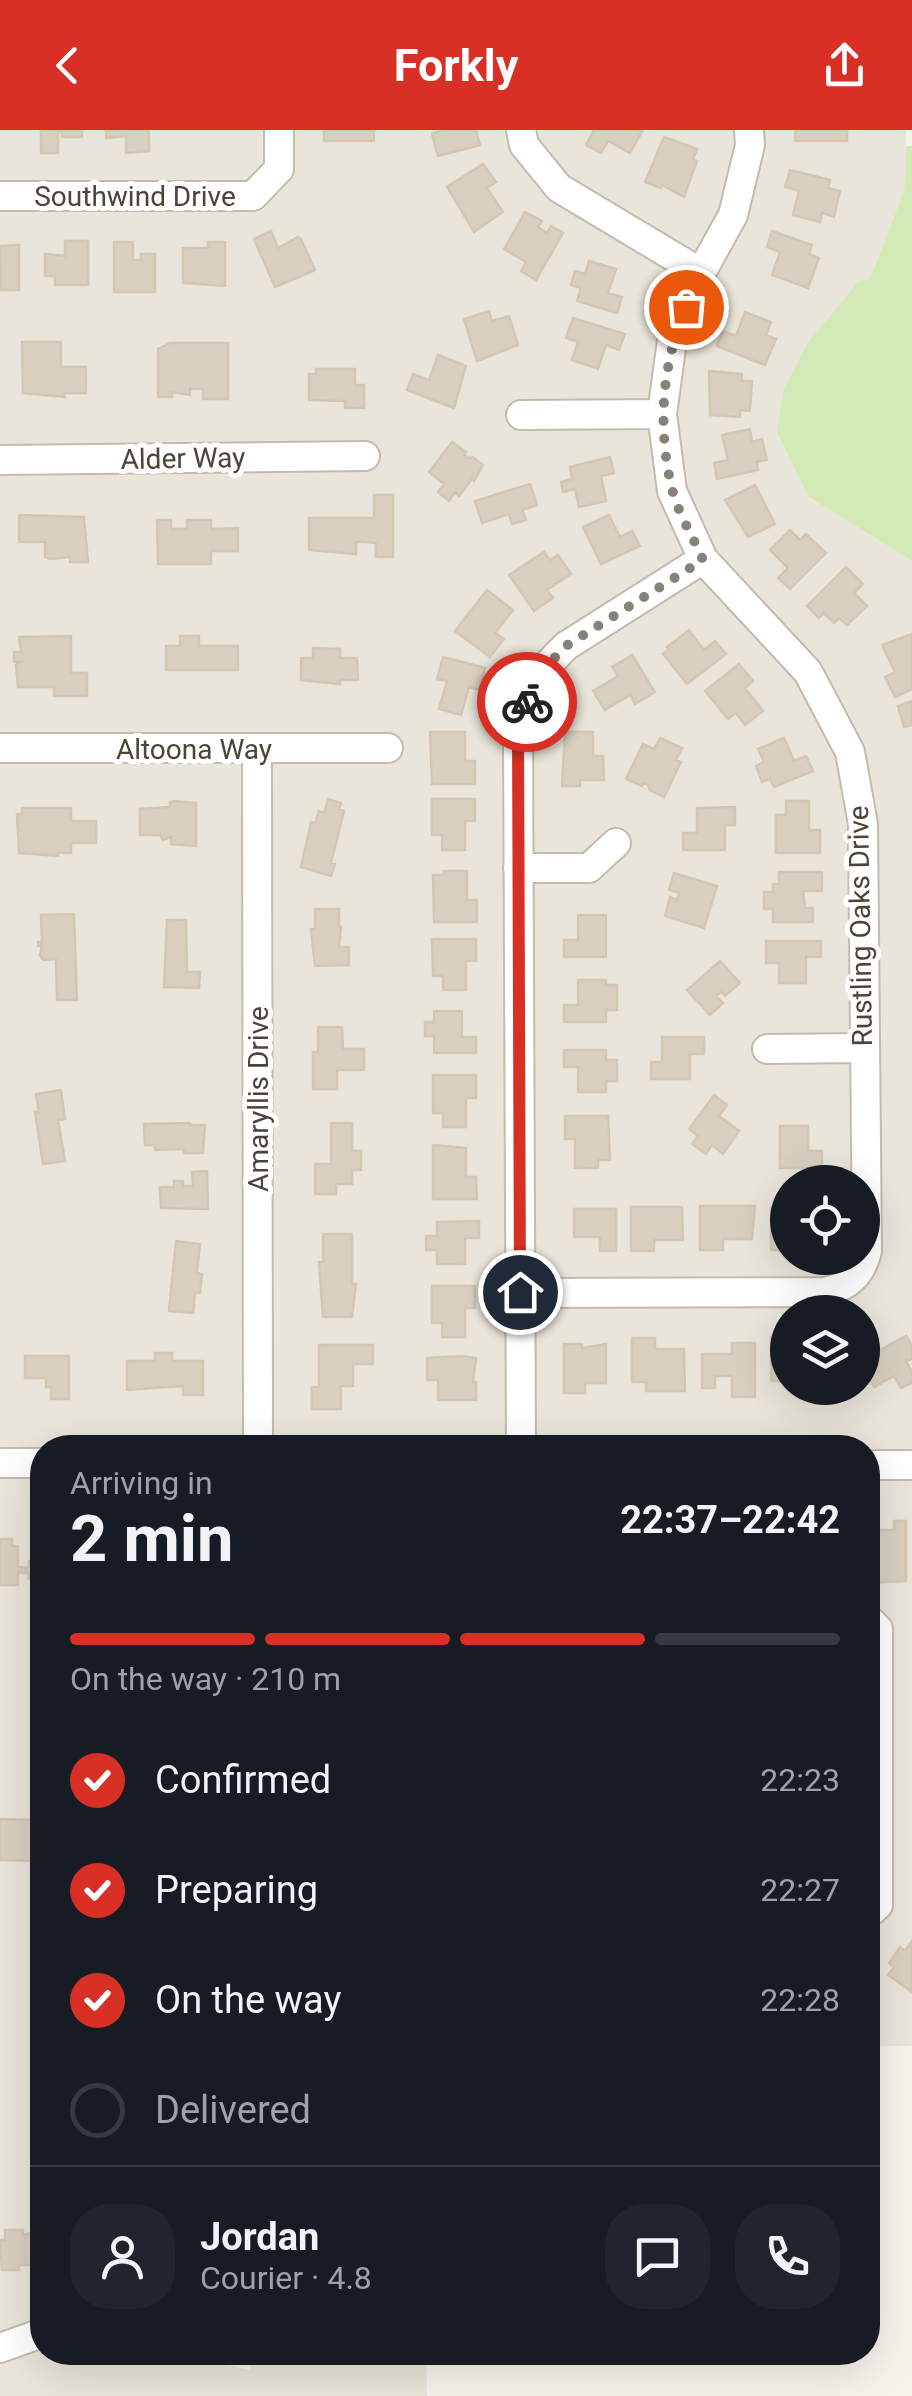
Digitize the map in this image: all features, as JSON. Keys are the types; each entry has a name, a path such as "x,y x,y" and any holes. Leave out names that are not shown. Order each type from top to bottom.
{"street":[{"name":"Southwind Drive","path":"0,196 252,196 279,169 279,130"},
{"path":"521,130 524,144 560,188 701,273"},
{"name":"Rustling Oaks Drive","path":"520,1292 825,1292 842,1288 862,1268 867,1251 863,824 850,752 808,672 703,560 672,491 662,414 672,340 732,215 750,144 749,130"},
{"path":"521,416 662,414"},
{"name":"Alder Way","path":"0,460 365,456"},
{"path":"521,1435 518,728 535,678 566,646 703,560"},
{"name":"Altoona Way","path":"0,748 388,748"},
{"name":"Amaryllis Drive","path":"257,750 258,1435"},
{"path":"518,868 589,868 616,843"},
{"path":"767,1049 864,1048"},
{"path":"0,1462 30,1463"},
{"path":"880,1465 912,1465"},
{"path":"0,2348 30,2338"}],"shaded area":[{"path":"0,130 269,130 269,164 249,185 0,184"},
{"path":"289,130 511,130 688,278 653,403 511,405 512,427 653,425 690,555 528,670 511,1435 268,1435 267,761 397,759 398,738 0,737 0,472 375,467 375,445 0,449 0,207 252,207"},
{"path":"531,130 739,130 724,210 698,258 566,179 533,139"},
{"path":"759,130 906,130 905,188 870,279 859,281 809,497 912,561 912,1454 880,1454 880,1435 531,1435 530,1304 859,1288 859,1275 880,1275 880,1165 859,1165 858,747 711,553 682,487 671,414 682,344"},
{"path":"702,573 800,679 841,756 853,825 854,1037 758,1038 757,1060 854,1059 856,1165 770,1165 770,1275 837,1275 824,1281 530,1281 528,880 595,876 630,845 618,828 585,857 528,857 528,730 543,685 572,655"},
{"path":"0,759 247,761 248,1435 30,1435 30,1452 0,1452"},
{"path":"912,1472 912,2046 880,2046 880,1917 887,1916 887,1911 880,1473"},
{"path":"0,1474 30,1474 30,2326 0,2337"},
{"path":"30,2349 30,2365 227,2365 250,2370 251,2365 426,2365 427,2396 0,2396 0,2360"}],"green space":[{"path":"906,146 912,146 912,561 809,497 777,432 784,389 808,343 859,281 870,279 905,188"}],"building":[{"path":"41,130 82,130 82,137 62,137 62,132 58,132 58,153 41,153"},
{"path":"106,130 149,130 149,151 126,153 126,136 106,138"},
{"path":"324,130 374,130 374,141 324,141"},
{"path":"442,130 476,130 480,145 438,156 432,134"},
{"path":"594,130 643,130 630,153 608,141 601,153 586,145"},
{"path":"795,130 847,130 847,141 795,141"},
{"path":"664,137 697,149 693,159 697,161 684,197 662,185 661,188 645,182"},
{"path":"483,164 496,182 487,188 503,212 474,232 447,187"},
{"path":"790,170 830,180 828,188 840,191 834,217 822,213 820,222 793,215 799,191 785,187"},
{"path":"525,212 542,221 538,227 547,233 551,226 563,233 536,280 521,271 526,262 504,249"},
{"path":"271,231 278,248 301,239 315,270 275,287 254,239"},
{"path":"772,231 812,245 809,254 819,258 808,288 772,275 780,252 767,247"},
{"path":"65,241 88,241 88,285 55,285 55,276 45,276 45,254 65,256"},
{"path":"114,242 133,242 133,260 141,260 141,254 155,254 155,292 114,292"},
{"path":"208,242 225,242 225,286 183,283 183,248 208,248"},
{"path":"19,245 19,290 1,290 0,246"},
{"path":"589,261 616,269 608,293 622,297 617,313 577,301 581,288 571,285 575,271 585,274"},
{"path":"489,311 492,321 509,316 518,345 477,361 464,319"},
{"path":"745,312 771,322 766,335 776,339 765,365 717,346 723,331 736,336"},
{"path":"573,318 625,334 619,350 606,345 598,369 572,360 578,342 566,338"},
{"path":"22,342 61,342 61,367 86,367 86,393 64,393 65,397 23,393"},
{"path":"170,343 228,343 228,399 203,399 203,389 190,389 190,395 172,392 172,397 158,397 158,349"},
{"path":"438,355 466,366 454,408 407,390 413,374 429,380"},
{"path":"316,369 355,369 355,385 364,385 364,408 345,408 345,401 309,400 309,374 316,374"},
{"path":"709,371 742,374 742,381 752,381 750,411 740,410 740,417 710,415"},
{"path":"750,429 752,442 762,439 767,460 757,462 758,470 717,479 714,463 728,460 722,435"},
{"path":"452,442 468,458 473,457 483,465 474,481 459,496 455,492 449,501 438,492 444,484 429,472"},
{"path":"610,457 614,473 601,476 606,501 579,507 575,489 563,492 561,482 572,479 570,467"},
{"path":"530,484 537,505 522,510 526,520 512,524 509,514 482,523 475,501"},
{"path":"755,485 775,524 748,537 725,500"},
{"path":"374,495 393,495 393,557 376,557 376,543 356,542 356,554 309,550 309,518 374,518"},
{"path":"19,515 84,517 88,562 70,562 70,557 50,559 45,557 45,542 19,542"},
{"path":"609,515 620,537 632,531 640,546 601,564 583,527"},
{"path":"157,520 171,520 171,529 187,529 187,520 211,520 211,529 238,528 238,551 211,551 211,564 158,564"},
{"path":"790,530 800,540 806,534 826,553 790,589 778,578 788,568 770,550"},
{"path":"544,552 550,560 558,555 571,574 547,590 553,598 534,611 509,575"},
{"path":"846,567 863,584 854,593 867,606 847,625 839,618 834,623 824,613 819,618 807,606"},
{"path":"487,590 513,610 495,633 504,639 490,657 455,631"},
{"path":"689,630 704,650 715,641 726,654 687,684 663,654"},
{"path":"912,634 912,689 895,697 885,677 895,672 882,645"},
{"path":"71,636 71,673 87,673 87,696 54,696 54,687 18,687 16,665 21,662 14,662 14,652 21,652 19,637"},
{"path":"180,636 199,636 199,646 238,646 238,670 166,670 166,646 180,646"},
{"path":"313,648 340,649 340,658 357,658 358,680 340,680 340,684 301,680 301,658 313,658"},
{"path":"632,655 655,692 635,704 630,695 605,710 593,691 618,676 612,667"},
{"path":"443,657 485,668 479,690 469,687 461,715 439,709 447,681 437,679"},
{"path":"739,664 753,681 745,688 763,711 745,725 736,713 728,719 705,691"},
{"path":"912,701 912,725 904,727 898,706"},
{"path":"430,732 465,732 465,761 475,761 475,784 432,784"},
{"path":"565,732 593,732 593,756 603,756 604,780 580,780 580,786 562,786"},
{"path":"660,738 682,748 676,760 681,762 664,797 648,785 626,779 643,744 654,749"},
{"path":"784,738 794,761 806,756 813,771 774,787 770,779 762,782 756,766 764,762 758,749"},
{"path":"328,799 341,803 339,809 344,811 331,876 301,867 311,822 315,823 319,811 324,813"},
{"path":"432,799 475,799 475,821 465,821 465,850 442,850 442,835 432,835"},
{"path":"174,801 196,803 196,846 171,844 171,837 163,840 160,835 140,835 140,809 170,807"},
{"path":"786,801 809,801 809,830 820,830 820,853 776,853 776,815 786,815"},
{"path":"735,807 735,825 725,825 725,850 683,850 683,833 697,833 697,808"},
{"path":"22,808 71,808 71,821 96,821 96,843 71,843 71,853 58,856 19,853 17,814 22,814"},
{"path":"444,871 467,871 467,900 477,900 477,922 434,922 433,875 444,875"},
{"path":"779,872 822,872 822,891 803,891 805,908 813,908 813,922 773,922 773,909 764,909 764,892 773,892 773,884 779,884"},
{"path":"674,873 717,886 704,928 665,916 670,897 677,900 679,893 669,890"},
{"path":"315,909 339,909 339,947 349,947 349,965 315,966 311,929 315,929"},
{"path":"74,914 77,1000 57,1000 56,959 43,960 42,946 38,946 42,942 41,915"},
{"path":"578,915 606,915 606,957 564,957 564,940 578,940"},
{"path":"167,920 186,920 187,972 200,972 199,988 164,987"},
{"path":"432,939 476,939 476,961 466,961 466,990 443,990 443,976 433,976"},
{"path":"766,941 821,941 821,957 806,957 806,983 779,983 779,963 766,963"},
{"path":"720,961 740,983 725,996 721,992 716,996 723,1003 710,1015 687,990"},
{"path":"578,980 606,980 606,985 617,985 617,1010 606,1010 606,1022 564,1022 564,1005 578,1005"},
{"path":"434,1011 462,1011 462,1037 476,1037 476,1053 434,1053 434,1036 425,1036 425,1022 434,1022"},
{"path":"318,1027 342,1027 343,1049 364,1049 364,1070 337,1070 337,1089 313,1089"},
{"path":"662,1037 704,1037 704,1054 690,1054 690,1079 651,1079 651,1062 662,1062"},
{"path":"564,1050 606,1050 606,1060 617,1060 617,1081 606,1081 606,1092 578,1092 578,1067 564,1067"},
{"path":"433,1075 476,1075 476,1098 466,1098 466,1127 443,1127 443,1113 433,1113"},
{"path":"61,1090 65,1119 58,1120 65,1161 43,1164 36,1094"},
{"path":"714,1095 727,1105 719,1116 739,1131 723,1154 712,1145 706,1154 692,1144 698,1136 689,1129"},
{"path":"565,1116 608,1116 610,1160 598,1160 598,1168 575,1168 575,1139 565,1139"},
{"path":"331,1123 352,1123 352,1151 361,1151 361,1170 352,1170 352,1184 336,1184 336,1194 315,1194 315,1164 331,1164"},
{"path":"144,1124 205,1125 203,1153 155,1150 155,1145 145,1145"},
{"path":"780,1126 808,1126 808,1151 822,1151 822,1165 780,1165"},
{"path":"433,1145 466,1148 466,1177 476,1177 477,1199 433,1199"},
{"path":"207,1171 208,1209 161,1208 160,1187 174,1187 174,1181 193,1186 192,1172"},
{"path":"700,1206 755,1206 752,1239 723,1239 723,1250 700,1250"},
{"path":"631,1207 682,1207 683,1240 654,1240 654,1251 631,1251"},
{"path":"574,1209 616,1209 616,1251 600,1251 600,1237 574,1237"},
{"path":"479,1221 479,1238 465,1238 465,1264 437,1264 437,1250 426,1250 426,1236 437,1236 437,1222"},
{"path":"323,1234 352,1234 352,1284 356,1284 352,1317 323,1317 319,1262 323,1262"},
{"path":"176,1241 200,1244 197,1273 202,1274 193,1313 169,1311"},
{"path":"432,1286 475,1286 475,1308 465,1308 465,1337 442,1337 442,1323 432,1323"},
{"path":"906,1336 912,1346 912,1359 906,1361 912,1383 901,1388 894,1376 880,1384 880,1350"},
{"path":"632,1338 655,1338 655,1349 684,1349 685,1391 646,1391 646,1382 632,1382"},
{"path":"732,1343 755,1343 755,1397 732,1397 732,1376 715,1376 715,1388 702,1388 702,1354 732,1354"},
{"path":"564,1344 582,1344 582,1348 606,1344 606,1383 585,1383 585,1393 564,1393"},
{"path":"319,1345 373,1345 373,1364 353,1364 353,1386 341,1386 341,1409 312,1409 312,1387 319,1387"},
{"path":"155,1353 172,1353 172,1361 203,1361 203,1395 183,1395 183,1386 127,1390 127,1361 155,1361"},
{"path":"25,1356 69,1356 69,1399 51,1399 46,1378 25,1378"},
{"path":"427,1358 476,1358 476,1400 438,1400 438,1380 427,1380"},
{"path":"894,1521 906,1521 906,1581 880,1582 880,1530 894,1530"},
{"path":"0,1539 12,1539 12,1546 18,1546 18,1567 29,1567 30,1561 30,1579 29,1573 18,1573 18,1585 0,1585"},
{"path":"0,1819 30,1820 30,1861 0,1860"},
{"path":"912,1941 912,1992 888,1975 894,1967 889,1963 900,1947 905,1951"},
{"path":"5,2230 23,2230 23,2235 30,2233 30,2265 2,2270 0,2240 5,2240"}],"way so far":[{"path":"527,702 535,678 566,646 703,560 672,491 662,414 672,340 686,307"}],"route":[{"path":"520,1292 518,728 527,702"}]}
